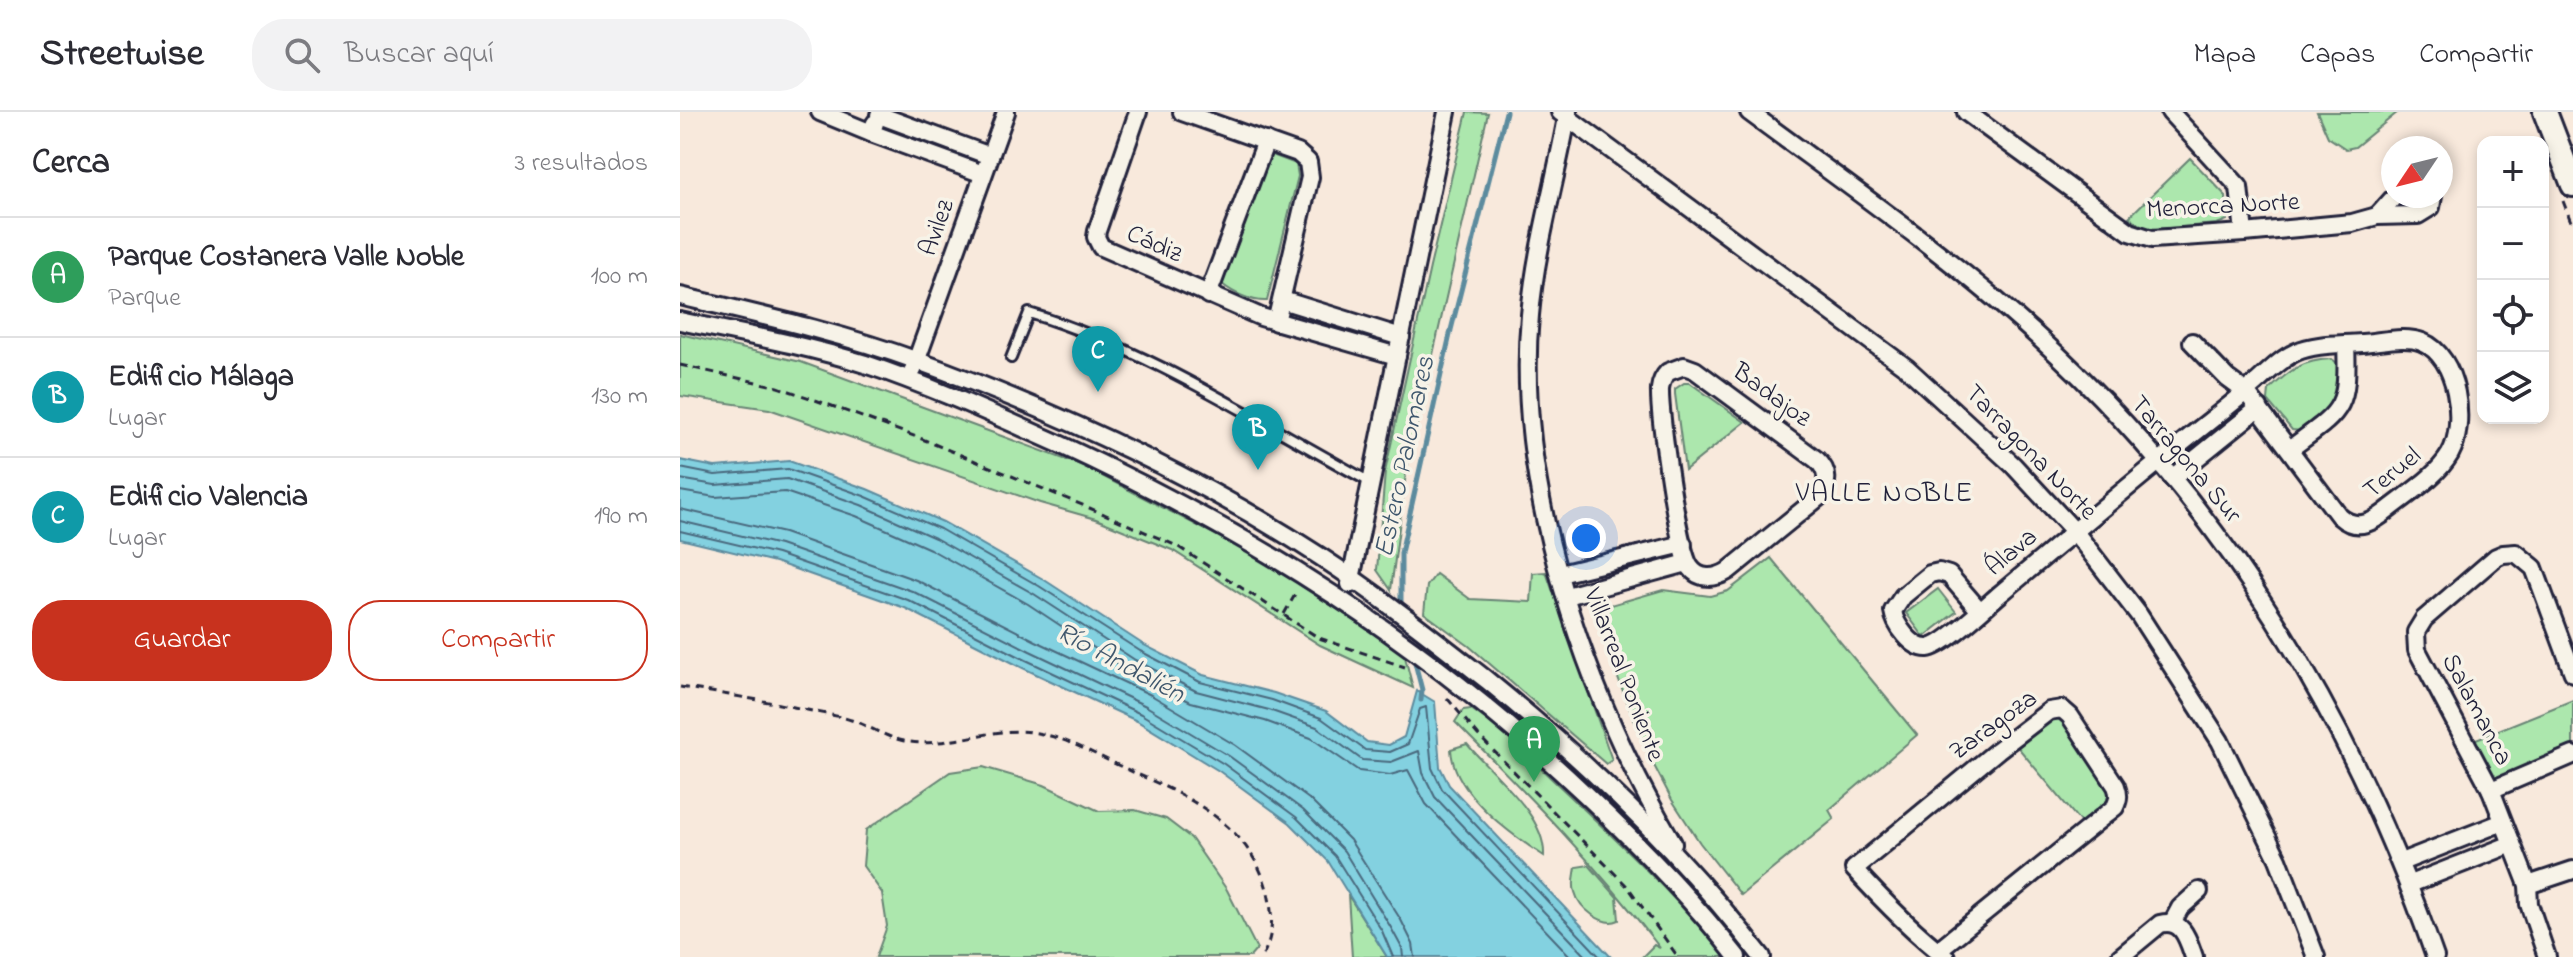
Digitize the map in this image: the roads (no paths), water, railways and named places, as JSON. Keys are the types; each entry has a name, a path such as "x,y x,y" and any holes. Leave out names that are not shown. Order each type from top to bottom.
{"street":[{"path":"820,112 983,174"},
{"name":"Avilez","path":"910,380 1006,112"},
{"name":"Cádiz","path":"1138,112 1097,231 1097,242 1101,247 1276,322 1397,356"},
{"path":"1182,112 1304,156 1311,172 1276,322"},
{"path":"1346,601 1447,112"},
{"name":"Tarragona Sur","path":"1749,112 1908,229 1998,302 2088,384 2172,478 2230,552 2282,630 2352,754 2410,884 2435,957"},
{"name":"Menorca Norte","path":"1966,112 2137,236 2152,239 2352,223 2377,216 2423,214 2430,208"},
{"path":"2170,112 2239,187 2244,233"},
{"path":"2545,112 2573,185"},
{"name":"Tarragona Norte","path":"1565,113 1907,368 2013,465 2075,532 2162,648 2220,741 2278,859 2316,957"},
{"name":"Villarreal Poniente","path":"1565,113 1534,277 1528,354 1536,471 1560,574 1621,745 1650,804 1686,865"},
{"path":"871,133 879,114 990,156"},
{"path":"1208,295 1266,141"},
{"path":"2377,216 2384,208"},
{"path":"680,296 804,326 917,361 1001,394 1153,462 1247,512 1389,604 1560,742 1686,865 1762,957"},
{"path":"1282,300 1401,337"},
{"path":"680,321 819,351 910,380 1032,432 1152,489 1244,538 1346,601 1397,637 1529,743 1608,816 1701,913 1737,957"},
{"name":"Teruel","path":"2158,462 2246,392 2296,352 2318,346 2410,339 2426,343 2439,354 2452,375 2458,427 2451,453 2434,474 2378,518 2371,523 2355,525 2339,516 2246,392 2227,378 2192,342"},
{"path":"2290,449 2327,421 2340,406 2347,382 2346,344"},
{"name":"Badajoz","path":"1684,366 1695,370 1817,460 1827,477 1819,497 1722,575 1715,578 1700,576 1687,563 1667,459 1660,390 1668,372 1684,366"},
{"path":"2172,478 2259,408"},
{"name":"Álava","path":"1980,611 1949,575 1939,572 1930,574 1903,596 1893,611 1897,624 1912,642 1926,648 1939,643 1980,611 2158,462"},
{"path":"1560,574 1683,544"},
{"name":"Salamanca","path":"2547,957 2529,904 2528,885 2491,790 2417,650 2415,638 2419,625 2496,557 2516,553 2534,568 2573,673"},
{"path":"1567,596 1687,563"},
{"name":"Zaragoza","path":"2062,709 2070,716 2116,786 2118,801 2115,807 1942,954 1899,916 1854,869 2021,732 2049,711 2062,709"},
{"name":"Salamanca","path":"2491,790 2573,755"},
{"path":"2401,862 2503,822"},
{"path":"2410,884 2512,844"},
{"path":"2528,885 2573,870"},
{"path":"2172,923 2180,908 2199,891"},
{"path":"2120,957 2160,924 2172,923 2183,929 2194,957"}],"lane":[{"path":"1011,358 1029,313 1064,324 1130,352 1371,483"}],"water":[{"name":"Río Andalién","path":"680,460 715,467 789,461 867,489 943,522 1043,579 1144,645 1203,675 1274,693 1326,711 1367,742 1389,745 1404,737 1417,691 1435,702 1440,767 1449,785 1611,957 1387,957 1328,861 1290,823 1219,771 1137,721 905,608 775,562 680,539"}],"waterway":[{"name":"Estero Palomares","path":"1401,607 1401,553 1451,330 1506,112"},
{"name":"Estero Palomares","path":"1413,655 1422,690 1421,700"}],"place":[{"name":"Edificio Valencia","path":"1098,392"},
{"name":"Edificio Málaga","path":"1258,470"},
{"name":"Parque Costanera Valle Noble","path":"1534,782"}],"district":[{"name":"VALLE NOBLE","path":"1885,494"}]}
